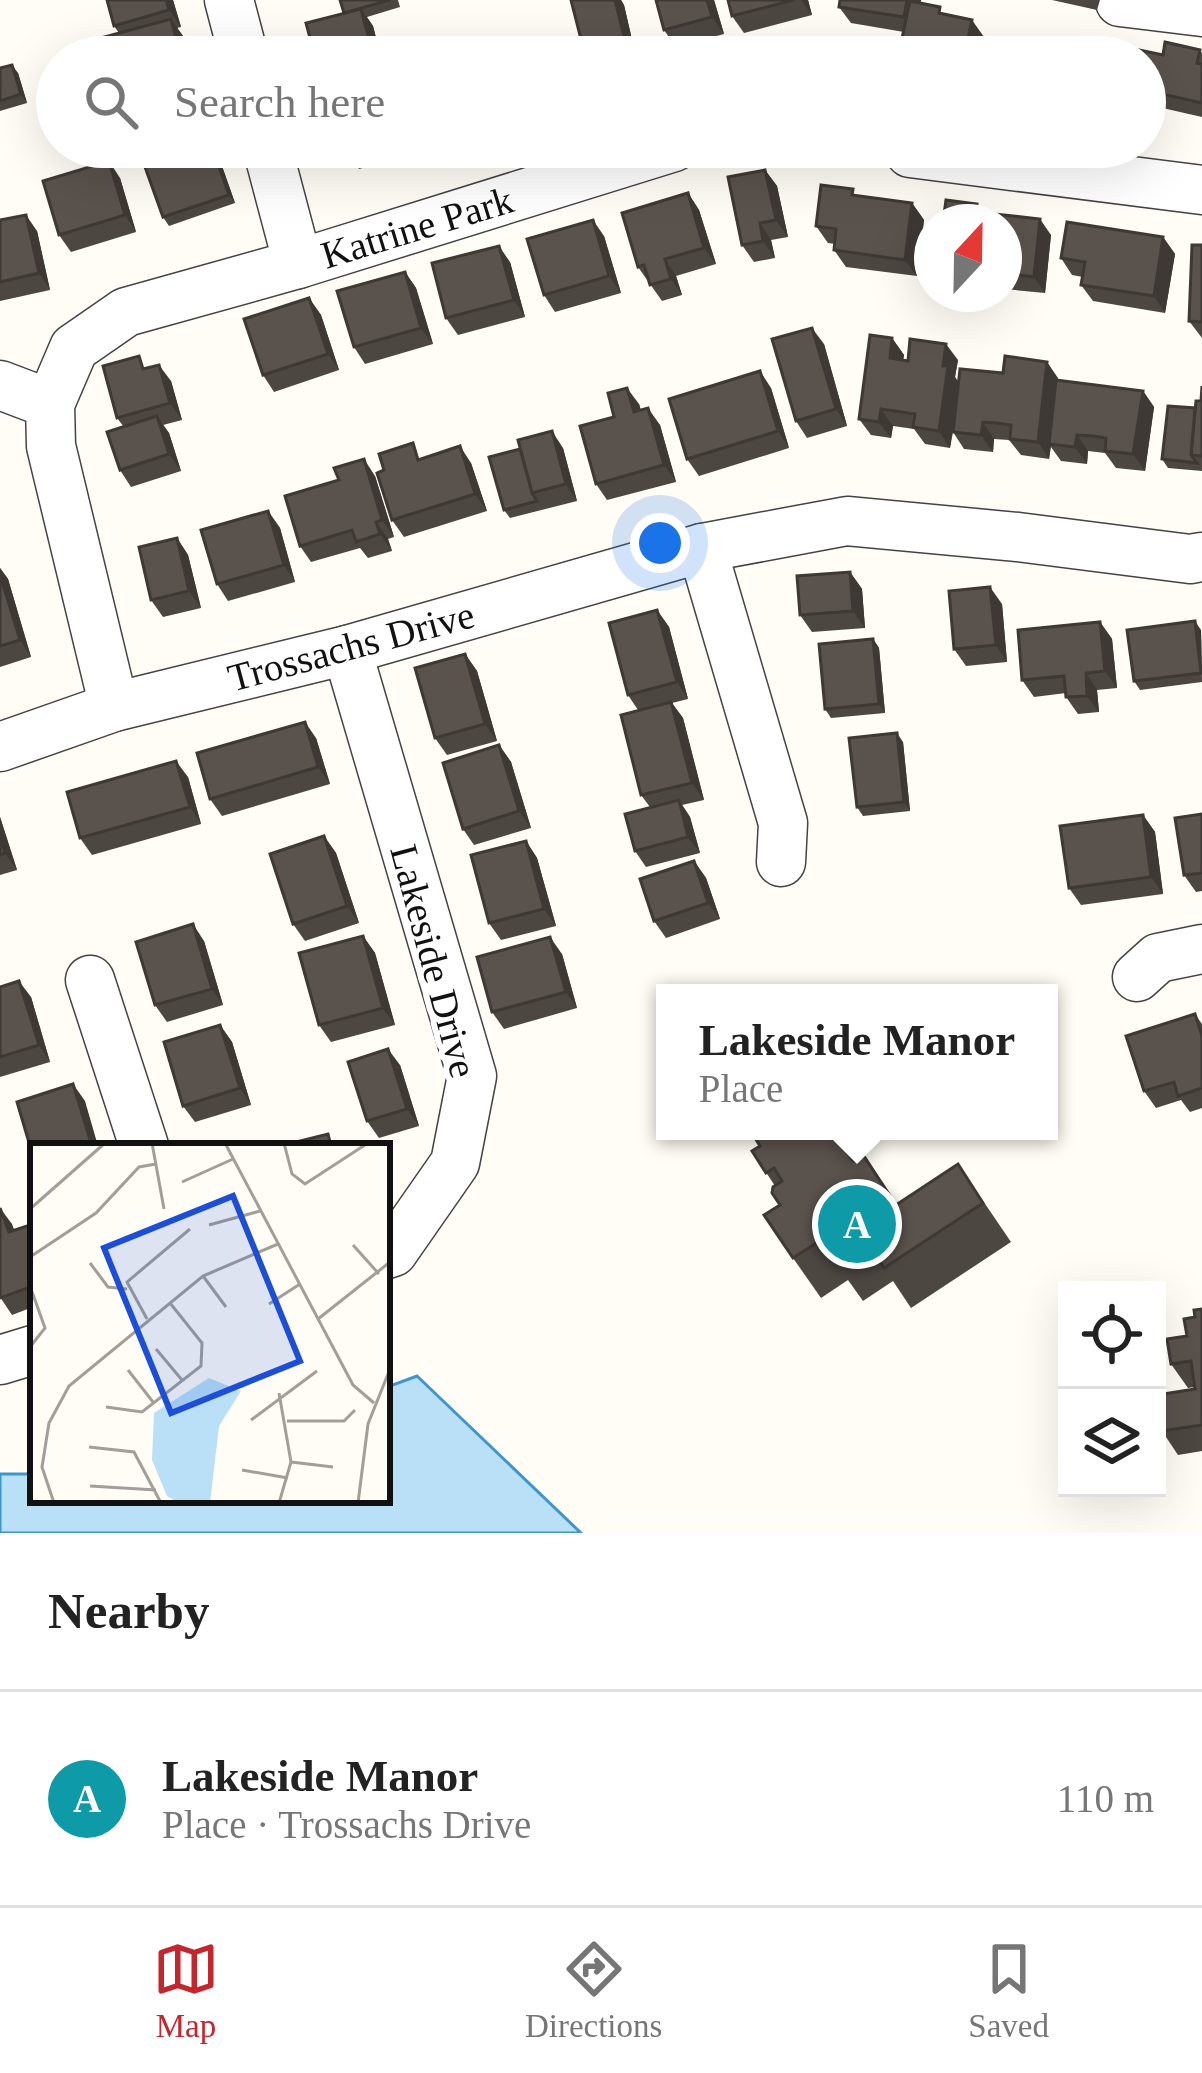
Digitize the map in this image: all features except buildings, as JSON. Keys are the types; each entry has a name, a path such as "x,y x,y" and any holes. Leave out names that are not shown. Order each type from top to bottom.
{"street":[{"path":"229,0 238,36"},
{"path":"1120,2 1202,12"},
{"name":"Katrine Park","path":"273,168 298,263"},
{"name":"Katrine Park","path":"114,707 51,446 50,404 74,348 126,312 606,168"},
{"path":"1028,168 1202,190"},
{"path":"0,386 50,404"},
{"name":"Trossachs Drive","path":"0,746 114,707 347,650 702,548 847,521 1202,557"},
{"path":"702,548 783,824 781,862"},
{"name":"Lakeside Drive","path":"347,650 472,1076 455,1163 390,1253"},
{"path":"1137,977 1158,958 1202,949"},
{"path":"90,980 143,1143"},
{"path":"0,1360 30,1351"}],"water":[{"path":"417,1376 581,1533 0,1533 0,1474 30,1474 30,1503 390,1503 390,1386"}],"place":[{"name":"Lakeside Manor","path":"857,1224"}]}
